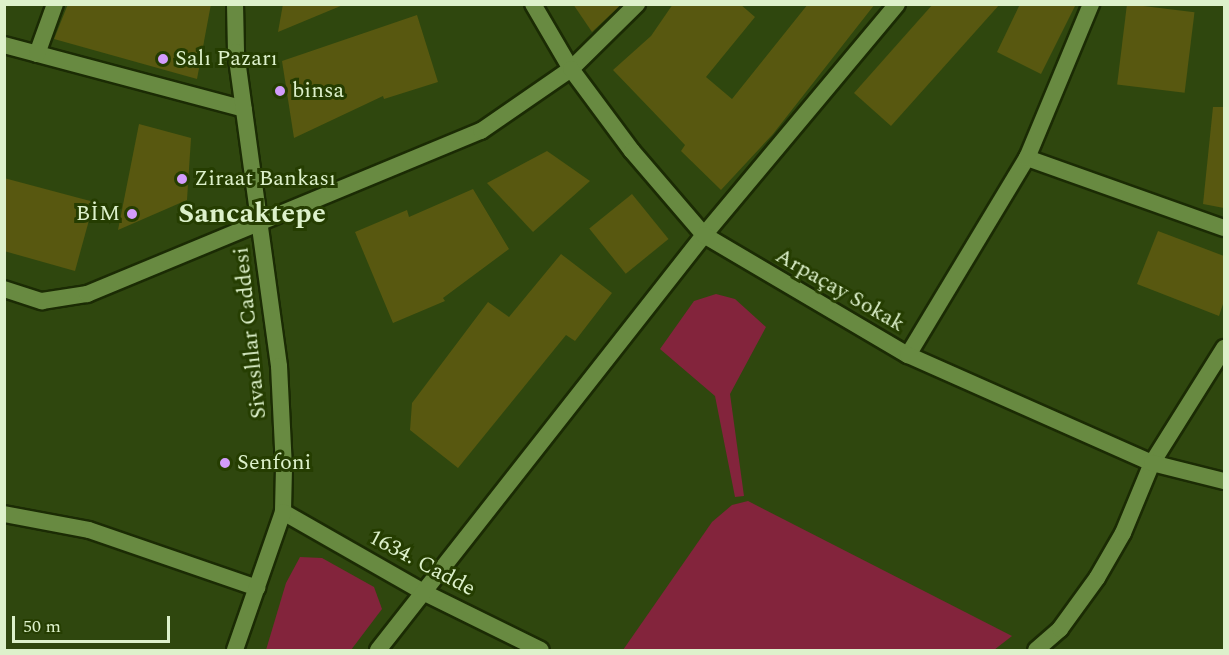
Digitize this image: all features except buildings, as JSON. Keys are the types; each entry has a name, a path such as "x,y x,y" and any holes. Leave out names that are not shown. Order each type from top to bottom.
{"street":[{"path":"37,54 55,4"},
{"name":"Sivaslılar Caddesi","path":"235,4 244,109 261,220 279,366 283,512 235,651"},
{"name":"Arpaçay Sokak","path":"532,4 571,69 632,151 704,235 908,355 1152,463 1224,481"},
{"path":"4,290 42,301 87,294 261,220 379,176 480,131 571,69 637,4"},
{"path":"378,651 704,235 897,4"},
{"path":"908,355 1027,158 1091,4"},
{"path":"4,45 244,109"},
{"path":"1027,158 1224,228"},
{"path":"1036,651 1060,629 1097,578 1123,533 1152,463 1224,348"},
{"name":"1634. Cadde","path":"283,512 425,593 541,651"},
{"path":"4,514 89,530 257,588"}],"shaded area":[{"path":"716,294 735,299 766,327 730,394 744,496 735,497 715,396 660,349 694,301"},
{"path":"748,501 1012,636 994,650 623,650 712,522 732,505"},
{"path":"300,557 322,558 374,587 382,609 351,650 266,650 286,583"}],"place":[{"name":"Salı Pazarı","path":"163,59"},
{"name":"binsa","path":"280,91"},
{"name":"Ziraat Bankası","path":"182,179"},
{"name":"BİM","path":"132,214"},
{"name":"Senfoni","path":"225,463"}],"district":[{"name":"Sancaktepe","path":"252,214"}]}
